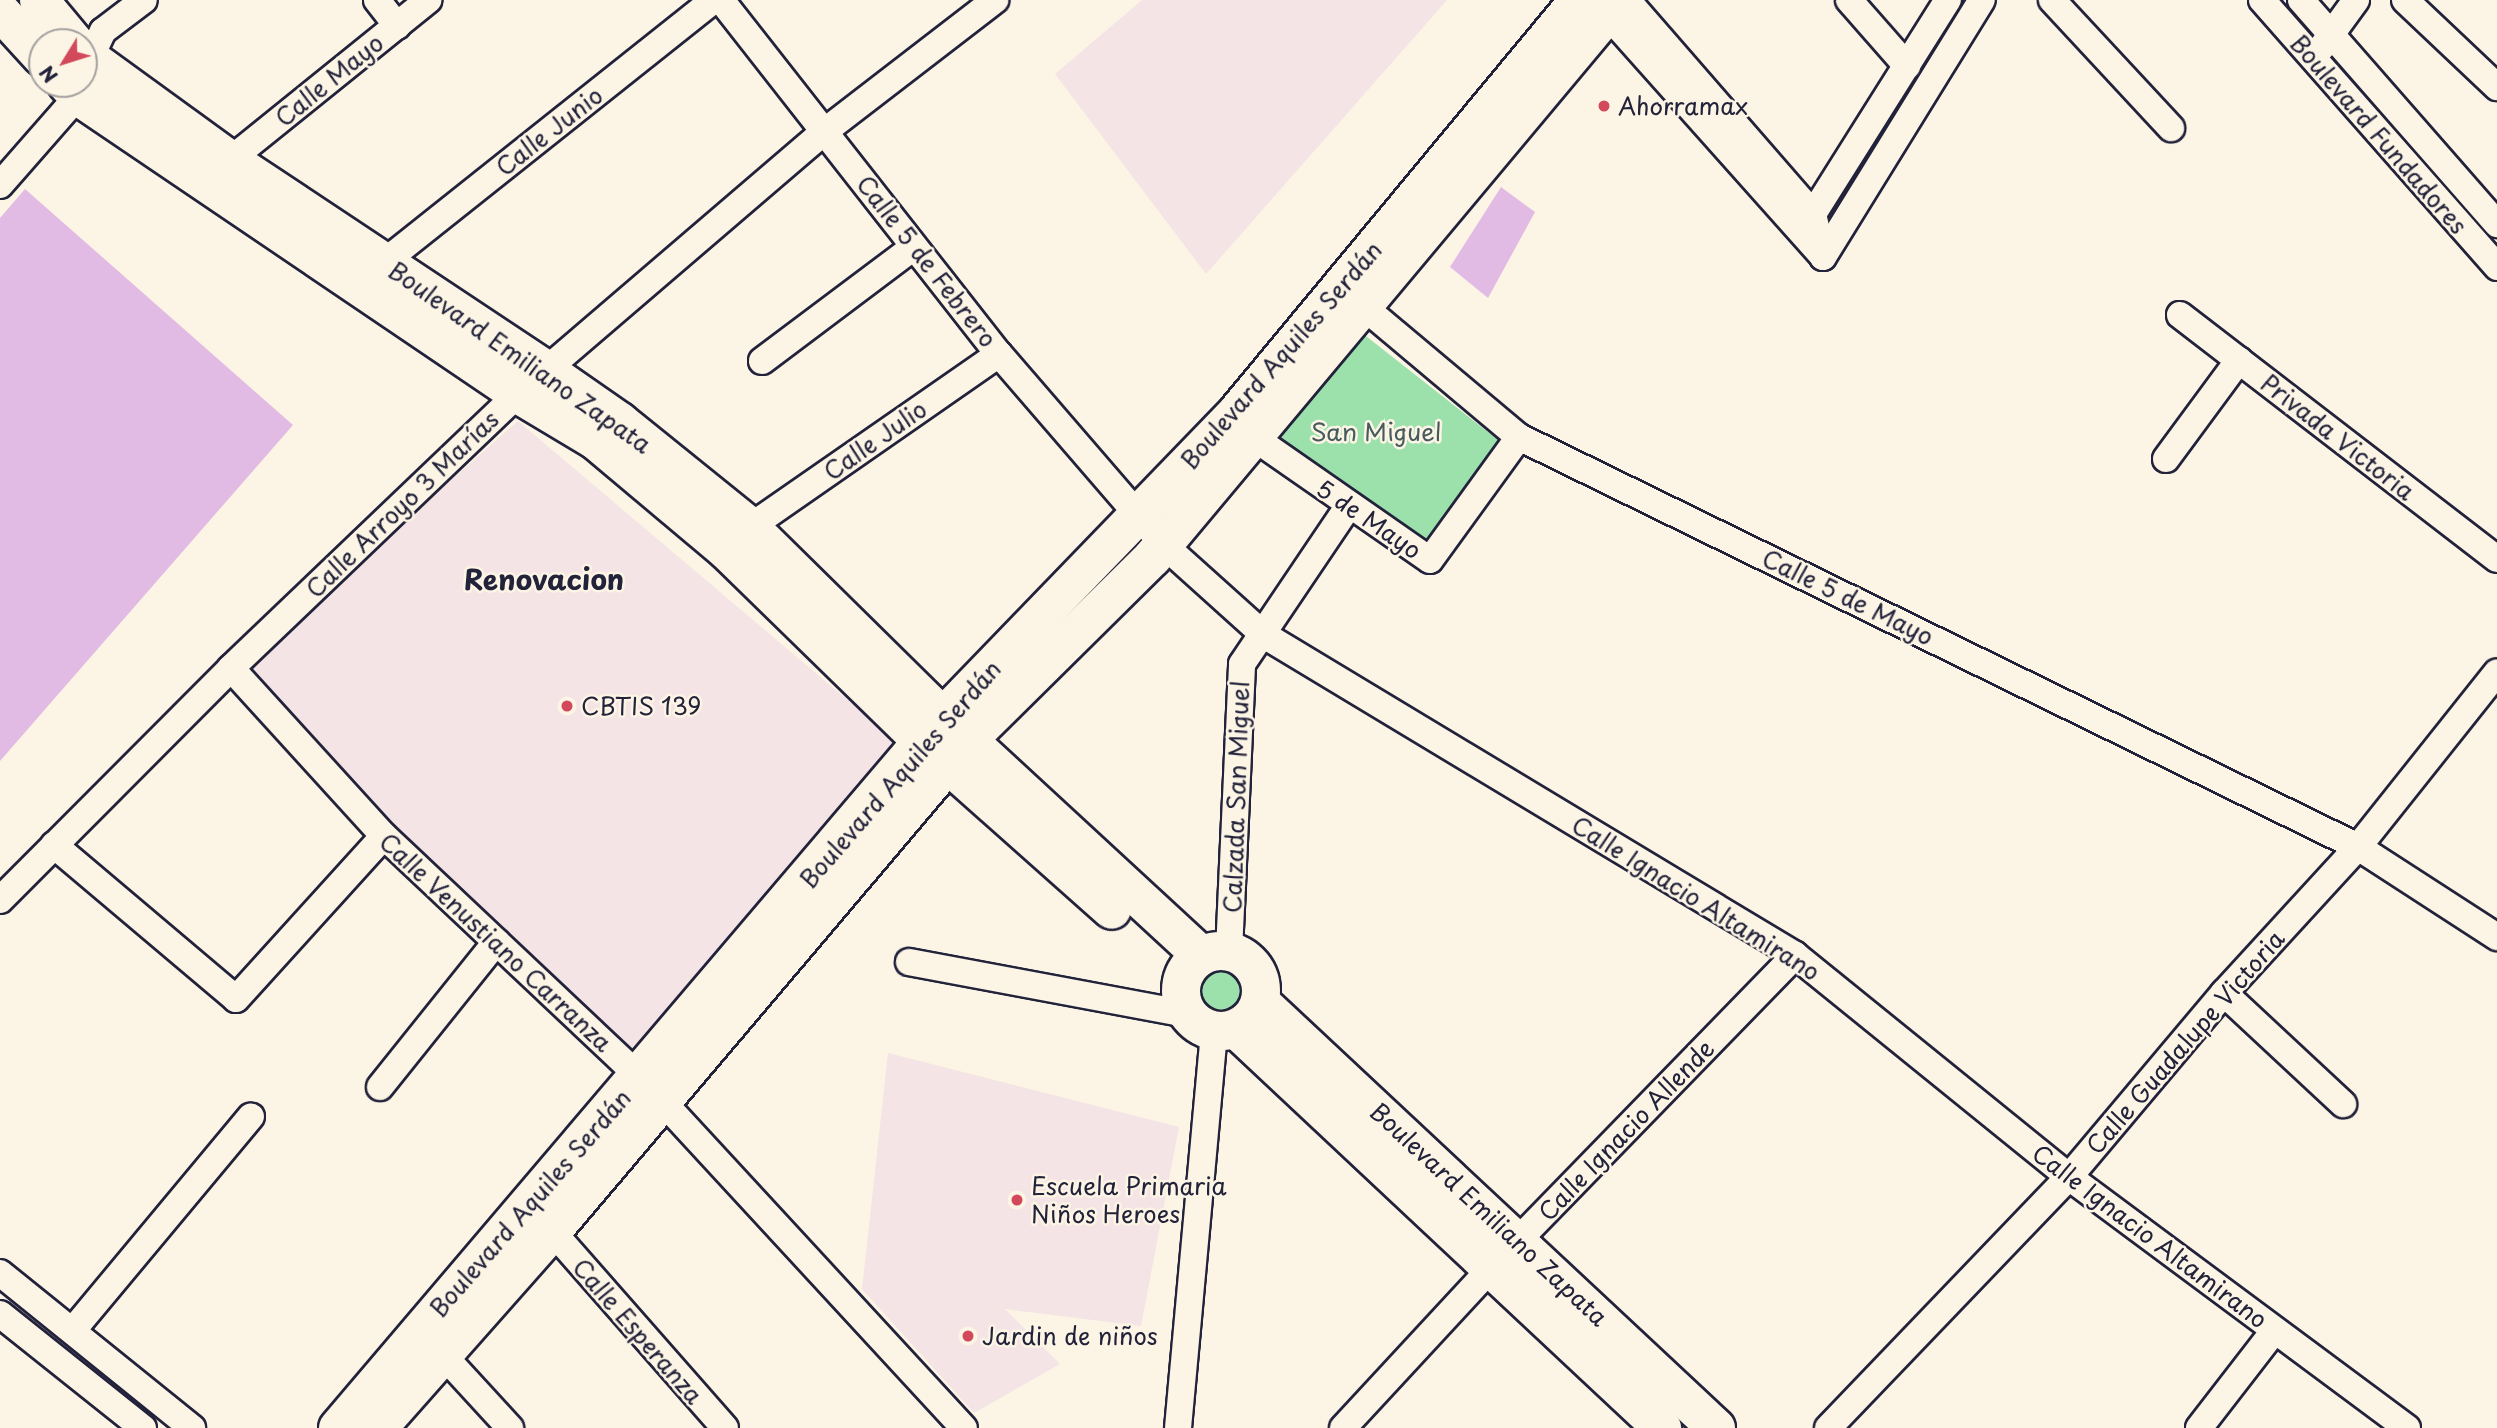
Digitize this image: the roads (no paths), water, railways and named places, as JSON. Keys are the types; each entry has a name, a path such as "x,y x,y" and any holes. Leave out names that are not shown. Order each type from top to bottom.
{"street":[{"name":"Boulevard Emiliano Zapata","path":"39,0 55,28"},
{"path":"98,39 103,31 144,0"},
{"path":"377,0 397,26"},
{"name":"Calle Mayo","path":"230,160 428,0"},
{"name":"Calle Junio","path":"383,263 714,0"},
{"name":"Calle 5 de Febrero","path":"721,0 999,354 1139,517"},
{"name":"Calle Arroyo 3 Marías","path":"0,900 231,668 518,394 825,131 995,0"},
{"path":"1849,0 1907,66"},
{"path":"1813,214 1948,0"},
{"path":"1823,257 1982,0"},
{"path":"2052,0 2171,128"},
{"name":"Boulevard Fundadores","path":"2262,0 2497,267"},
{"name":"Boulevard Fundadores","path":"2301,0 2497,224"},
{"path":"2314,59 2356,0"},
{"path":"2405,0 2497,87"},
{"path":"1604,3 1823,257"},
{"path":"1604,3 1813,214 1823,257"},
{"name":"Boulevard Aquiles Serdán","path":"946,741 1164,545 1241,429 1604,3"},
{"path":"0,10 28,41"},
{"name":"Boulevard Emiliano Zapata","path":"98,81 230,160 620,422 750,527 946,741"},
{"name":"Boulevard Emiliano Zapata","path":"98,84 518,394 596,440 1205,961 1255,971 1224,1019"},
{"path":"0,185 60,98"},
{"path":"762,361 914,247"},
{"name":"Calle 5 de Mayo","path":"1352,298 1519,437 2358,846 2497,937"},
{"name":"Privada Victoria","path":"2180,315 2497,559"},
{"name":"Calle Julio","path":"750,527 999,354"},
{"path":"2166,460 2239,360"},
{"name":"Boulevard Aquiles Serdán","path":"338,1428 650,1089 1139,517 1241,429"},
{"name":"5 de Mayo","path":"1241,429 1349,507 1430,560 1519,437"},
{"name":"Calzada San Miguel","path":"1205,961 1242,664 1349,507"},
{"name":"Calle Ignacio Altamirano","path":"1139,517 1164,545 1264,635 1795,955 2069,1178 2407,1428"},
{"name":"Calle Venustiano Carranza","path":"231,668 384,836 650,1089 964,1428"},
{"name":"Calle Guadalupe Victoria","path":"1828,1428 2069,1178 2224,993 2358,846 2497,672"},
{"path":"54,845 236,999 384,836"},
{"path":"380,1087 496,942"},
{"name":"Calle Ignacio Allende","path":"1343,1428 1492,1268 1795,955"},
{"path":"1205,961 1182,1001 1224,1019"},
{"path":"909,962 1224,1019"},
{"path":"2224,993 2343,1104"},
{"name":"Boulevard Emiliano Zapata","path":"1224,1019 1519,1240 1716,1428"},
{"name":"Boulevard Emiliano Zapata","path":"1224,1019 1661,1428"},
{"path":"1178,1428 1224,1019"},
{"name":"Boulevard Aquiles Serdán","path":"378,1428 552,1231 650,1089"},
{"path":"73,1330 251,1116"},
{"name":"Calle Esperanza","path":"552,1231 725,1428"},
{"path":"0,1273 192,1428"},
{"path":"0,1314 114,1419 143,1428"},
{"path":"2199,1428 2274,1331"},
{"path":"444,1356 510,1428"}],"place":[{"name":"Ahorramax","path":"1604,106"},
{"name":"CBTIS 139","path":"567,706"},
{"name":"Escuela Primaria Niños Heroes","path":"1017,1200"},
{"name":"Jardin de niños","path":"968,1336"}],"district":[{"name":"Renovacion","path":"544,579"}],"park label":[{"name":"San Miguel","path":"1376,432"}]}
